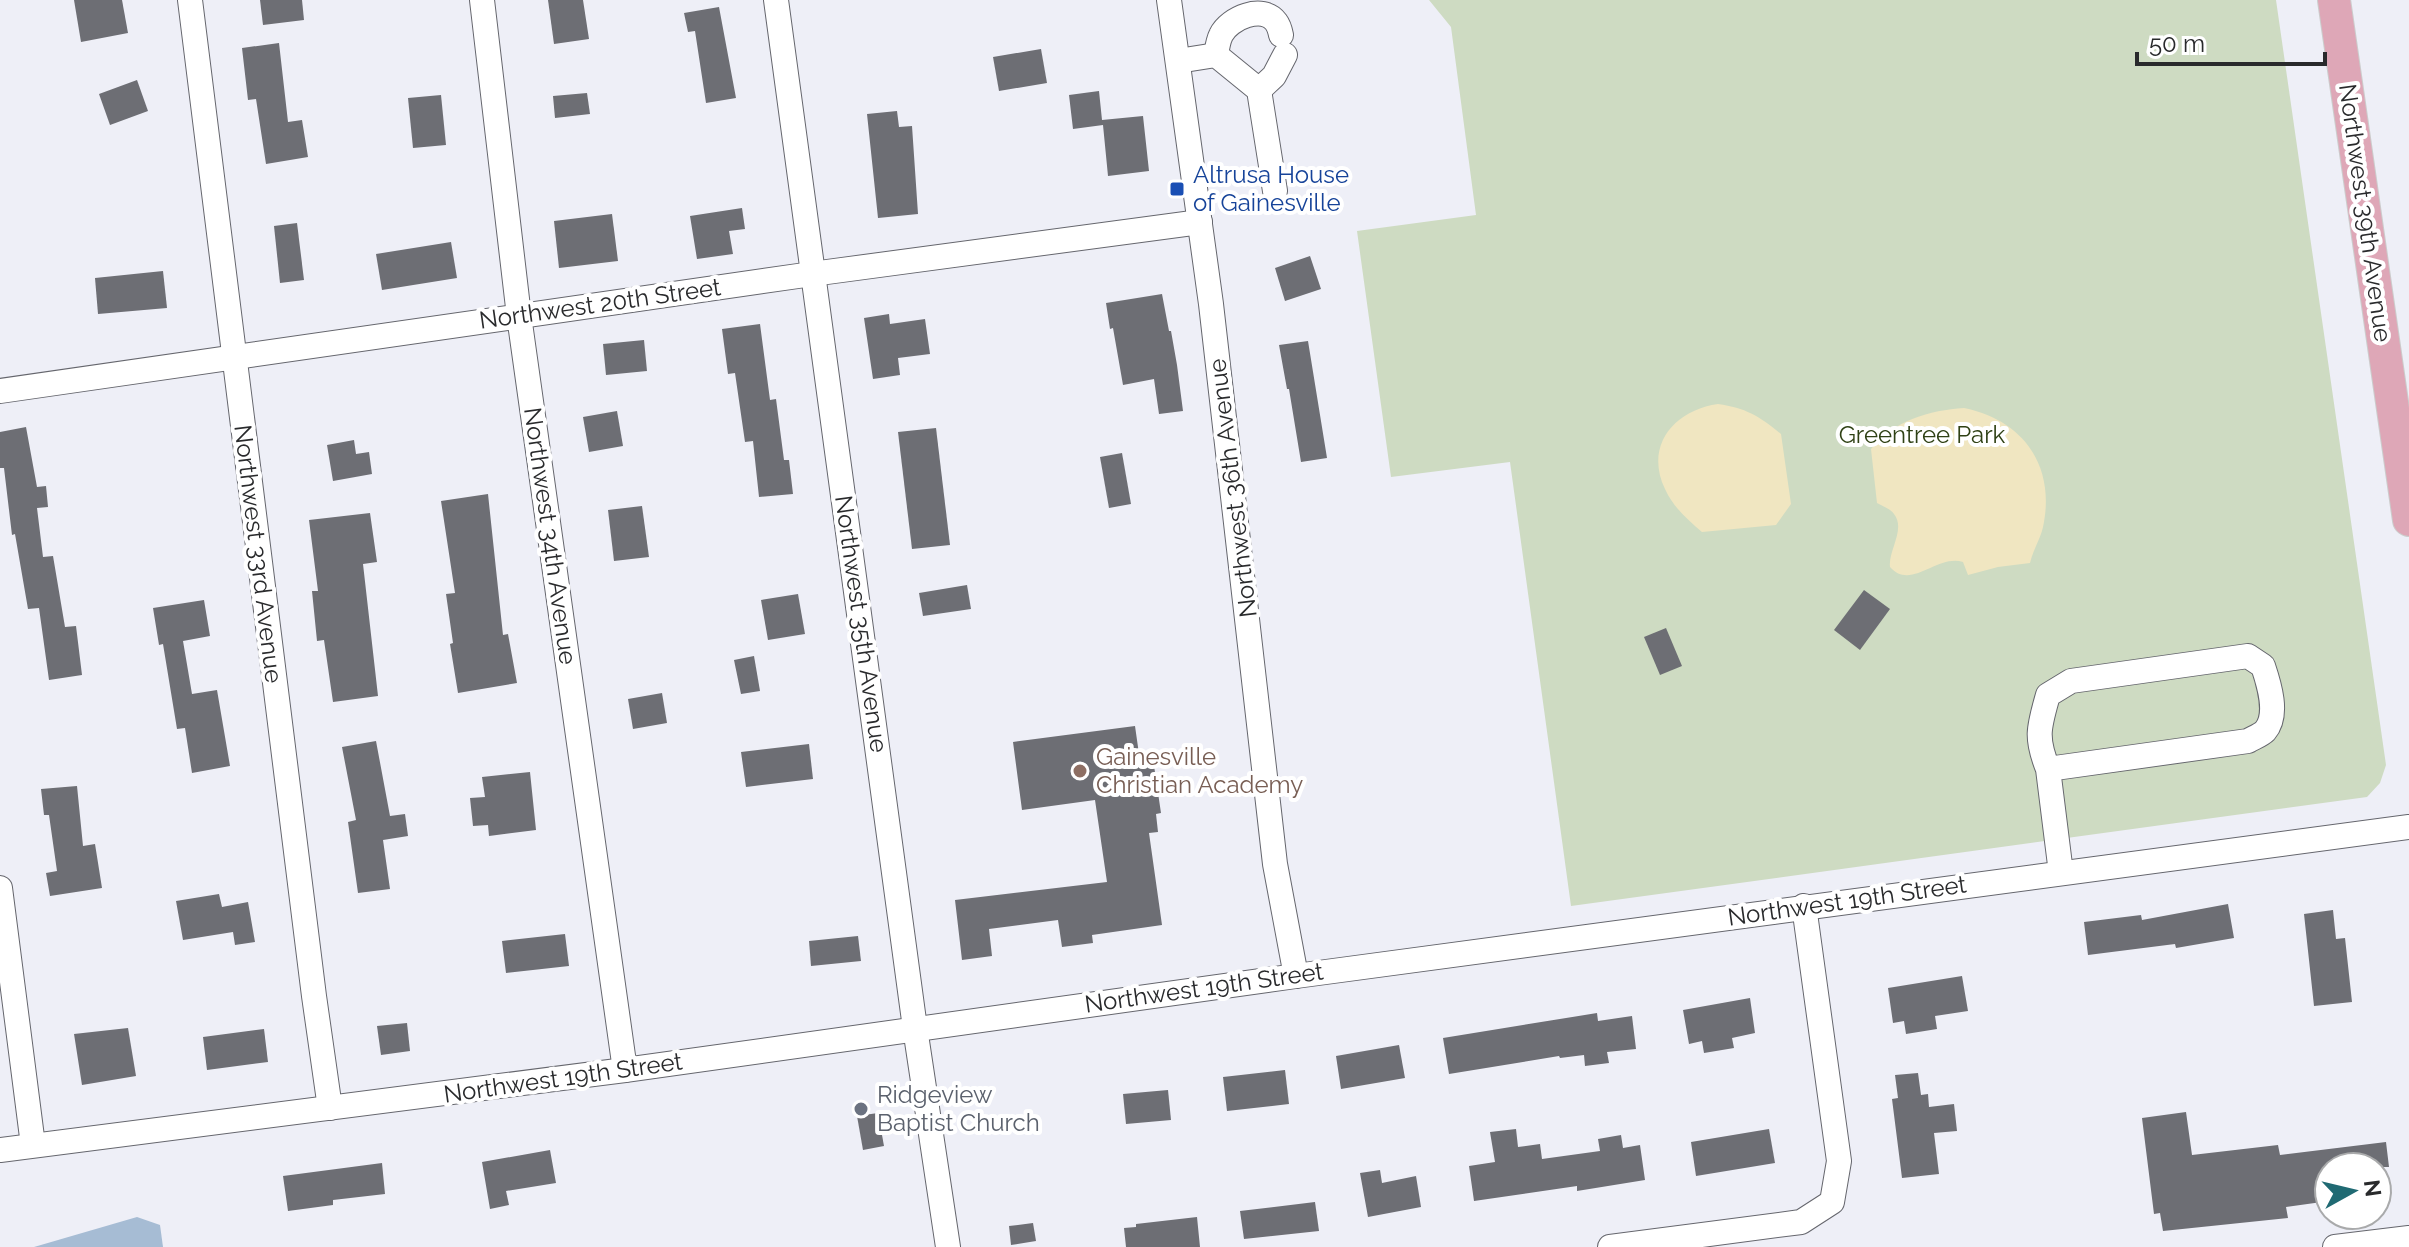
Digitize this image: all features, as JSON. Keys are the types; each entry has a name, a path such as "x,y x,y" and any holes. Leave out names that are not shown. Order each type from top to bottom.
{"main road":[{"name":"Northwest 39th Avenue","path":"2334,0 2409,520"}],"street":[{"name":"Northwest 33rd Avenue","path":"190,0 330,1108"},
{"name":"Northwest 34th Avenue","path":"482,0 519,316 625,1070"},
{"name":"Northwest 35th Avenue","path":"776,0 915,1028 948,1247"},
{"name":"Northwest 36th Avenue","path":"1169,0 1200,222 1275,864 1296,976"},
{"path":"1216,55 1221,34 1236,20 1250,14 1267,15 1276,22 1283,45 1274,76 1259,90"},
{"path":"1178,61 1216,55 1259,90 1275,191"},
{"name":"Northwest 20th Street","path":"0,391 812,274 1200,222"},
{"path":"2048,769 2248,741 2266,730 2272,714 2270,688 2263,666 2248,656 2071,681 2048,695 2040,723 2039,746 2048,769 2061,873"},
{"name":"Northwest 19th Street","path":"0,1150 625,1070 1804,906 2409,827"},
{"path":"0,888 33,1145"},
{"path":"1610,1247 1801,1222 1832,1202 1839,1161 1804,906"},
{"path":"2335,1247 2409,1238"}],"green space":[{"name":"Greentree Park","path":"1429,0 2276,0 2386,765 2380,783 2367,797 1571,906 1510,462 1391,477 1357,231 1476,215 1451,27"}],"sand":[{"path":"1718,404 1752,414 1781,434 1791,504 1776,525 1702,532 1668,496 1659,473 1661,444 1677,422 1689,414"},
{"path":"1964,408 1985,414 2019,435 2040,466 2046,505 2043,527 2030,563 1968,575 1963,562 1953,561 1915,574 1898,573 1890,567 1897,520 1891,511 1877,503 1871,449 1901,424 1938,411"}],"water":[{"path":"137,1217 160,1225 163,1247 34,1247"}],"building":[{"path":"74,0 122,0 128,33 81,42"},
{"path":"260,0 302,0 304,20 263,25"},
{"path":"548,0 583,0 589,39 554,44"},
{"path":"719,7 736,98 706,103 695,31 688,32 684,13"},
{"path":"279,43 288,122 302,120 308,157 266,164 256,99 248,100 242,48"},
{"path":"1041,49 1047,83 999,91 993,57"},
{"path":"137,80 148,111 110,125 99,94"},
{"path":"1099,91 1102,120 1143,116 1149,171 1108,176 1103,125 1073,129 1069,95"},
{"path":"587,93 590,114 555,118 553,96"},
{"path":"441,95 446,145 413,148 408,98"},
{"path":"897,111 899,127 912,126 918,214 878,218 867,114"},
{"path":"742,208 745,229 729,231 733,254 697,259 690,216"},
{"path":"612,214 618,261 559,268 554,221"},
{"path":"297,223 304,280 280,283 274,226"},
{"path":"451,242 457,278 382,290 376,254"},
{"path":"1310,256 1321,289 1285,301 1275,268"},
{"path":"163,271 167,308 98,314 95,278"},
{"path":"1162,294 1183,411 1159,414 1154,379 1123,385 1106,303"},
{"path":"889,314 890,324 925,319 930,354 898,358 900,375 873,379 864,318"},
{"path":"760,324 770,400 776,399 784,460 789,460 793,494 759,497 753,441 745,442 735,373 728,374 722,329"},
{"path":"644,340 647,371 606,375 603,344"},
{"path":"1308,341 1327,458 1301,462 1279,345"},
{"path":"617,411 623,446 589,452 583,417"},
{"path":"26,427 37,487 46,486 48,507 37,508 43,557 53,556 65,627 76,626 82,675 49,680 39,608 28,609 15,534 12,535 4,468 0,468 0,432"},
{"path":"936,428 950,545 912,549 898,432"},
{"path":"354,440 356,454 369,452 372,474 333,481 327,445"},
{"path":"1122,453 1131,504 1109,508 1100,457"},
{"path":"488,494 503,635 508,634 517,683 458,693 446,594 455,593 441,501"},
{"path":"642,506 649,557 614,561 608,510"},
{"path":"370,513 377,562 363,564 378,696 333,702 324,640 317,641 312,591 318,591 309,520"},
{"path":"967,585 971,609 923,616 919,593"},
{"path":"1864,590 1890,609 1860,650 1834,630"},
{"path":"798,594 805,634 768,640 761,600"},
{"path":"204,600 210,636 183,641 192,694 217,690 230,766 192,773 185,728 177,729 163,644 159,645 153,608"},
{"path":"1666,628 1682,666 1660,675 1644,637"},
{"path":"754,656 760,691 741,694 734,660"},
{"path":"662,693 667,723 633,729 628,699"},
{"path":"1135,726 1139,754 1152,752 1161,813 1156,814 1158,832 1149,833 1162,925 1092,935 1093,943 1062,947 1058,920 989,929 992,956 962,960 955,900 1107,882 1095,800 1022,810 1013,742"},
{"path":"376,741 390,816 405,814 408,836 383,840 390,889 358,893 348,822 356,820 342,747"},
{"path":"809,744 813,779 746,787 741,752"},
{"path":"530,772 536,830 489,836 488,825 473,826 470,798 485,797 482,777"},
{"path":"77,786 83,846 95,844 102,888 50,896 46,873 57,871 49,815 44,815 41,789"},
{"path":"219,894 222,907 248,902 255,942 235,945 233,932 183,940 176,901"},
{"path":"2228,904 2234,938 2176,948 2175,944 2088,955 2084,922 2141,915 2142,920"},
{"path":"2333,910 2336,939 2345,938 2352,1002 2314,1006 2304,914"},
{"path":"565,934 569,966 506,973 502,941"},
{"path":"858,936 861,961 811,966 809,941"},
{"path":"1962,976 1968,1011 1935,1016 1937,1029 1906,1034 1904,1021 1893,1023 1888,988"},
{"path":"1750,998 1755,1033 1732,1038 1734,1048 1704,1053 1702,1041 1689,1044 1683,1010"},
{"path":"1597,1013 1598,1021 1632,1016 1636,1049 1607,1052 1609,1063 1585,1066 1584,1055 1559,1056 1449,1074 1443,1038"},
{"path":"407,1023 410,1051 381,1055 377,1026"},
{"path":"128,1028 136,1076 82,1085 74,1034"},
{"path":"264,1029 268,1062 207,1070 203,1037"},
{"path":"1399,1045 1405,1078 1341,1089 1336,1056"},
{"path":"1285,1070 1289,1104 1227,1111 1223,1077"},
{"path":"1918,1073 1921,1095 1928,1094 1929,1107 1954,1104 1957,1131 1934,1133 1939,1174 1902,1178 1892,1099 1898,1098 1895,1075"},
{"path":"1168,1090 1171,1120 1126,1124 1123,1094"},
{"path":"2186,1112 2192,1155 2278,1145 2280,1155 2386,1142 2387,1151 2313,1151 2313,1203 2286,1207 2288,1218 2163,1231 2160,1213 2154,1214 2142,1118"},
{"path":"878,1113 884,1146 863,1150 857,1116"},
{"path":"1516,1129 1518,1147 1540,1144 1542,1159 1600,1151 1598,1139 1621,1135 1623,1148 1640,1145 1645,1180 1577,1191 1577,1186 1474,1201 1469,1166 1495,1162 1490,1132"},
{"path":"1769,1129 1775,1163 1696,1176 1691,1142"},
{"path":"550,1150 556,1183 506,1191 509,1205 490,1209 482,1162"},
{"path":"382,1163 385,1194 333,1200 333,1205 288,1211 283,1176"},
{"path":"1380,1170 1382,1183 1416,1176 1421,1207 1368,1217 1360,1173"},
{"path":"1315,1202 1319,1231 1244,1239 1240,1211"},
{"path":"1197,1217 1200,1247 1126,1247 1124,1228"},
{"path":"1033,1223 1036,1241 1011,1245 1009,1226"}],"place":[{"name":"Altrusa House of Gainesville","path":"1177,189"},
{"name":"Gainesville Christian Academy","path":"1080,771"},
{"name":"Ridgeview Baptist Church","path":"861,1109"}]}
